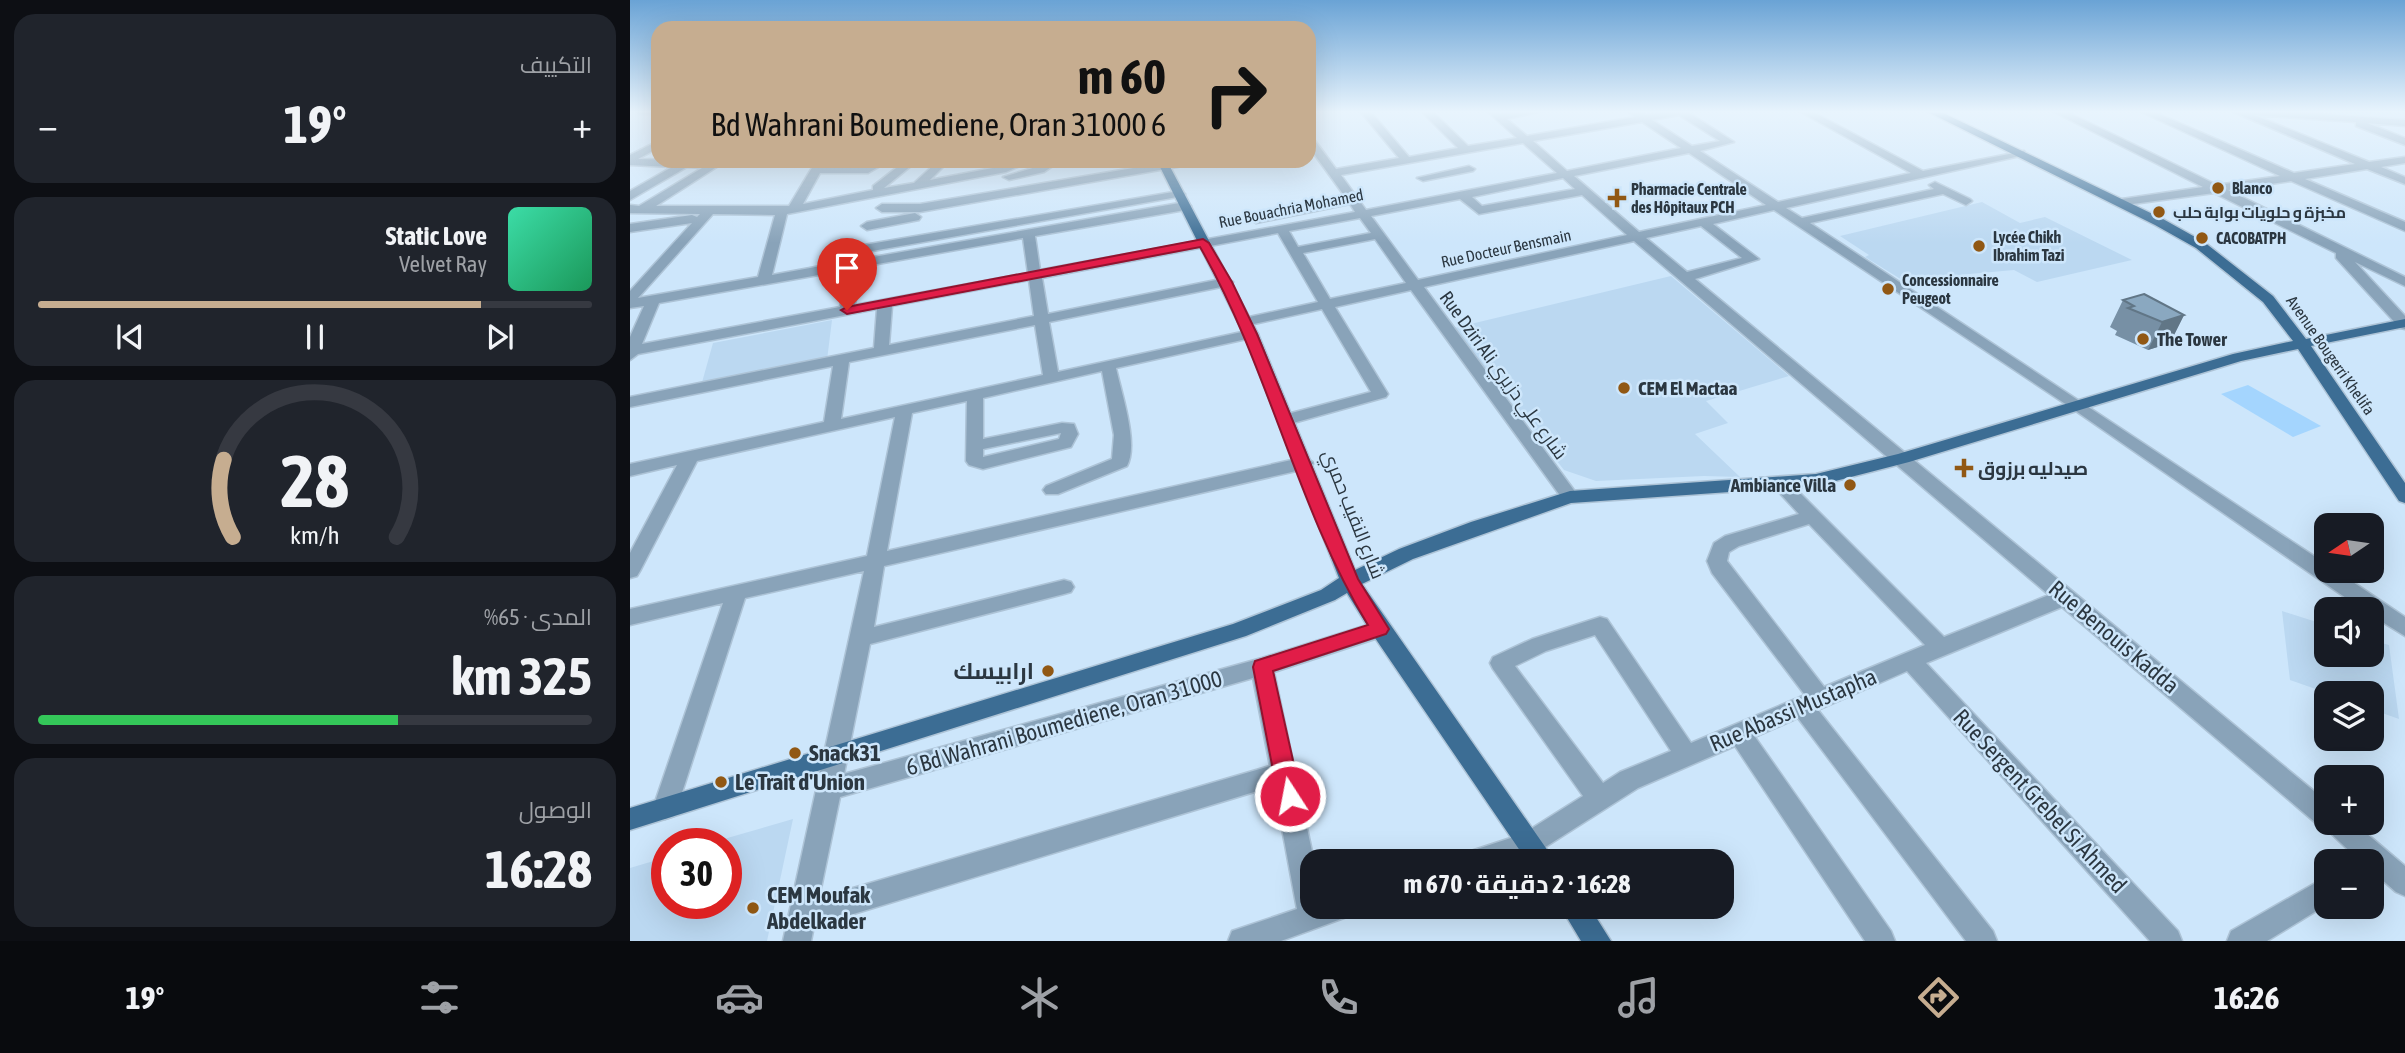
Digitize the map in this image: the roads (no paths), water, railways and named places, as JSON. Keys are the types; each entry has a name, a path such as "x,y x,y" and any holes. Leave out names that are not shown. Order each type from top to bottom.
{"main road":[{"name":"Avenue Bougerri Khelifa","path":"2024,155 2200,245 2268,299 2301,342 2405,497"},
{"name":"شارع النقيب حمري","path":"1165,168 1248,328 1305,463 1350,581 1380,629 1534,849"},
{"path":"630,819 1228,634 1328,595 1350,581 1406,554 1570,497 1781,484 1840,475 2215,363 2301,342 2405,324"},
{"path":"1582,919 1597,941"}],"street":[{"name":"Rue Dziri Ali شارع علي دزيري","path":"1320,155 1570,497"},
{"path":"1402,155 1434,191"},
{"path":"1334,173 1438,155"},
{"path":"1453,155 1482,182"},
{"name":"Rue Benouis Kadda","path":"1545,155 1685,277 2314,806"},
{"name":"Rue Bouachria Mohamed","path":"631,352 1281,228 1359,206 1463,195 1662,155"},
{"path":"1696,155 2076,404 2405,628"},
{"path":"1883,155 1966,201"},
{"name":"Rue Docteur Bensmain","path":"630,470 1051,379 1248,328 1328,304 2011,155"},
{"path":"2146,155 2405,282"},
{"path":"2243,155 2405,228"},
{"path":"2341,155 2405,181"},
{"path":"630,160 651,161"},
{"path":"2122,203 2405,160"},
{"path":"630,196 678,168"},
{"path":"636,209 709,168"},
{"path":"764,281 788,211 816,168"},
{"path":"847,310 853,265 867,226 883,208 883,190 905,168"},
{"path":"916,187 936,168"},
{"path":"630,228 705,215 788,211 883,190 916,187 1008,168"},
{"path":"942,182 948,187 1044,168"},
{"path":"1059,168 1063,178"},
{"path":"858,250 965,215 1063,178 1103,168"},
{"path":"1130,168 1132,172"},
{"path":"883,208 965,215 1043,217 1111,190 1132,172 1148,168"},
{"path":"1423,178 1469,169"},
{"path":"1063,178 1111,190 1182,200"},
{"path":"1799,222 1944,190"},
{"path":"1463,195 1479,210 1585,191"},
{"path":"630,302 764,281 1035,232 1182,200"},
{"path":"1256,219 1359,206"},
{"path":"636,209 705,215"},
{"path":"630,302 705,215"},
{"path":"867,226 965,215"},
{"path":"1043,217 1035,232 1035,274 1051,379"},
{"path":"1685,277 1752,259 1703,222"},
{"path":"1281,228 1380,394 1286,420"},
{"path":"1296,251 1379,235"},
{"path":"2334,247 2405,324"},
{"path":"630,402 1226,282"},
{"path":"631,352 653,300"},
{"path":"881,352 885,303"},
{"path":"831,427 842,360"},
{"path":"1052,490 1121,462 1122,435 1108,365"},
{"path":"974,446 1062,428 1068,428 1070,434 1069,441 1065,443 983,463 975,461 974,446 975,395"},
{"path":"904,411 862,638 800,929 1285,772"},
{"path":"630,571 690,457"},
{"path":"630,617 1305,463"},
{"path":"1781,484 1941,647"},
{"path":"1812,516 1732,541 1721,548 1717,561 1719,568 1811,702 1983,941"},
{"path":"862,638 1064,587"},
{"path":"665,808 737,593"},
{"name":"Rue Abassi Mustapha","path":"1540,849 1600,799 1629,780 1941,647 2066,597"},
{"path":"1600,799 1501,663 1539,645 1600,625 1686,755"},
{"name":"6 Bd Wahrani Boumediene, Oran 31000","path":"829,789 1262,667 1380,629"},
{"name":"Rue Sergent Grebel Si Ahmed","path":"1910,662 2168,941"},
{"path":"1262,667 1300,853"},
{"path":"1738,733 1881,941"},
{"path":"2347,835 2362,849"},
{"path":"2384,868 2405,883"},
{"path":"2241,941 2314,897"},
{"path":"1242,941 1306,919"}],"place":[{"name":"Blanco","path":"2218,188"},
{"name":"Pharmacie Centrale des Hôpitaux PCH","path":"1617,198"},
{"name":"مخبزة و حلويات بوابة حلب","path":"2159,212"},
{"name":"CACOBATPH","path":"2202,238"},
{"name":"Lycée Chikh Ibrahim Tazi","path":"1979,246"},
{"name":"Concessionnaire Peugeot","path":"1888,289"},
{"name":"The Tower","path":"2143,339"},
{"name":"CEM El Mactaa","path":"1624,388"},
{"name":"صيدليه برزوق","path":"1964,468"},
{"name":"Ambiance Villa","path":"1850,485"},
{"name":"ارابيسك","path":"1048,671"},
{"name":"Snack31","path":"795,753"},
{"name":"Le Trait d'Union","path":"721,782"},
{"name":"CEM Moufak Abdelkader","path":"753,908"}]}
